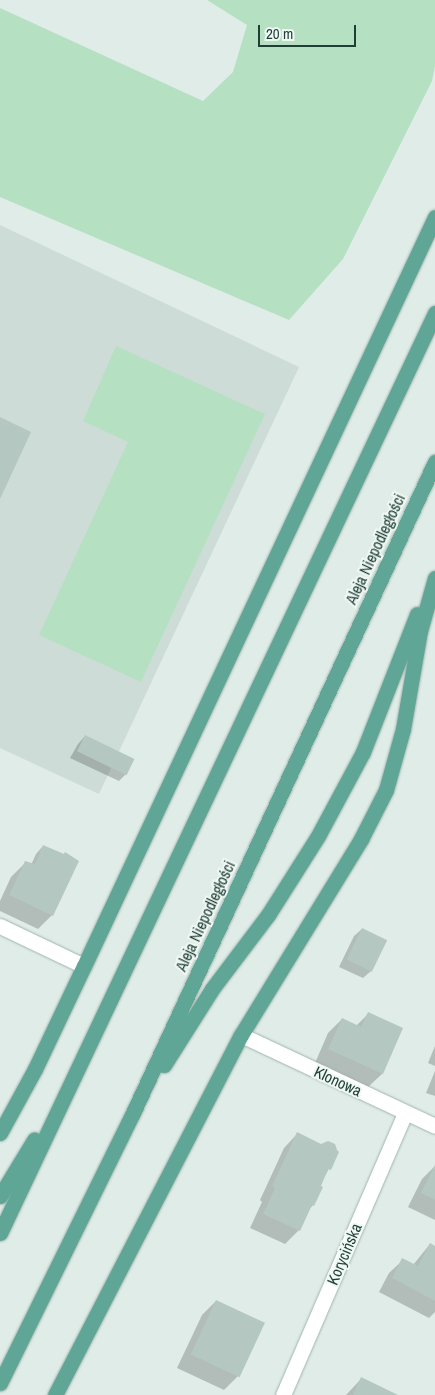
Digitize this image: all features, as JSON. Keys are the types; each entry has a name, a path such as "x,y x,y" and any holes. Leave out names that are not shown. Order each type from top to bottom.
{"main road":[{"path":"0,1133 35,1069 84,966 435,217"},
{"path":"0,1232 435,313"},
{"name":"Aleja Niepodległości","path":"0,1382 132,1115 435,462"},
{"path":"132,1115 212,988 268,915 318,836 363,752 435,568"},
{"path":"55,1395 241,1035 361,839 386,790 404,729 420,631 435,578"},
{"path":"0,1196 75,1072"}],"street":[{"path":"0,926 84,966"},
{"name":"Klonowa","path":"241,1035 435,1126"},
{"name":"Korycińska","path":"283,1395 405,1113"}],"shaded area":[{"path":"0,225 299,367 99,794 0,748"}],"green space":[{"path":"207,0 435,0 435,66 432,81 343,259 289,320 0,197 0,8 203,101 233,72 247,25"},
{"path":"116,346 265,414 141,682 39,635 128,442 83,421"}],"building":[{"path":"0,417 31,432 0,499"},
{"path":"85,735 134,759 127,775 77,751"},
{"path":"43,845 64,854 65,852 79,861 53,916 9,895 25,861 35,864"},
{"path":"362,928 387,940 372,972 347,959"},
{"path":"368,1012 403,1028 383,1074 328,1049 342,1018 361,1027"},
{"path":"297,1132 321,1144 328,1141 335,1144 339,1152 331,1170 328,1169 321,1186 323,1187 300,1231 263,1214 275,1188 272,1186"},
{"path":"435,1165 435,1200 421,1193"},
{"path":"430,1243 435,1246 435,1301 392,1278 402,1258 418,1266"},
{"path":"216,1300 265,1323 240,1377 191,1354"},
{"path":"361,1377 398,1395 353,1395"}]}
